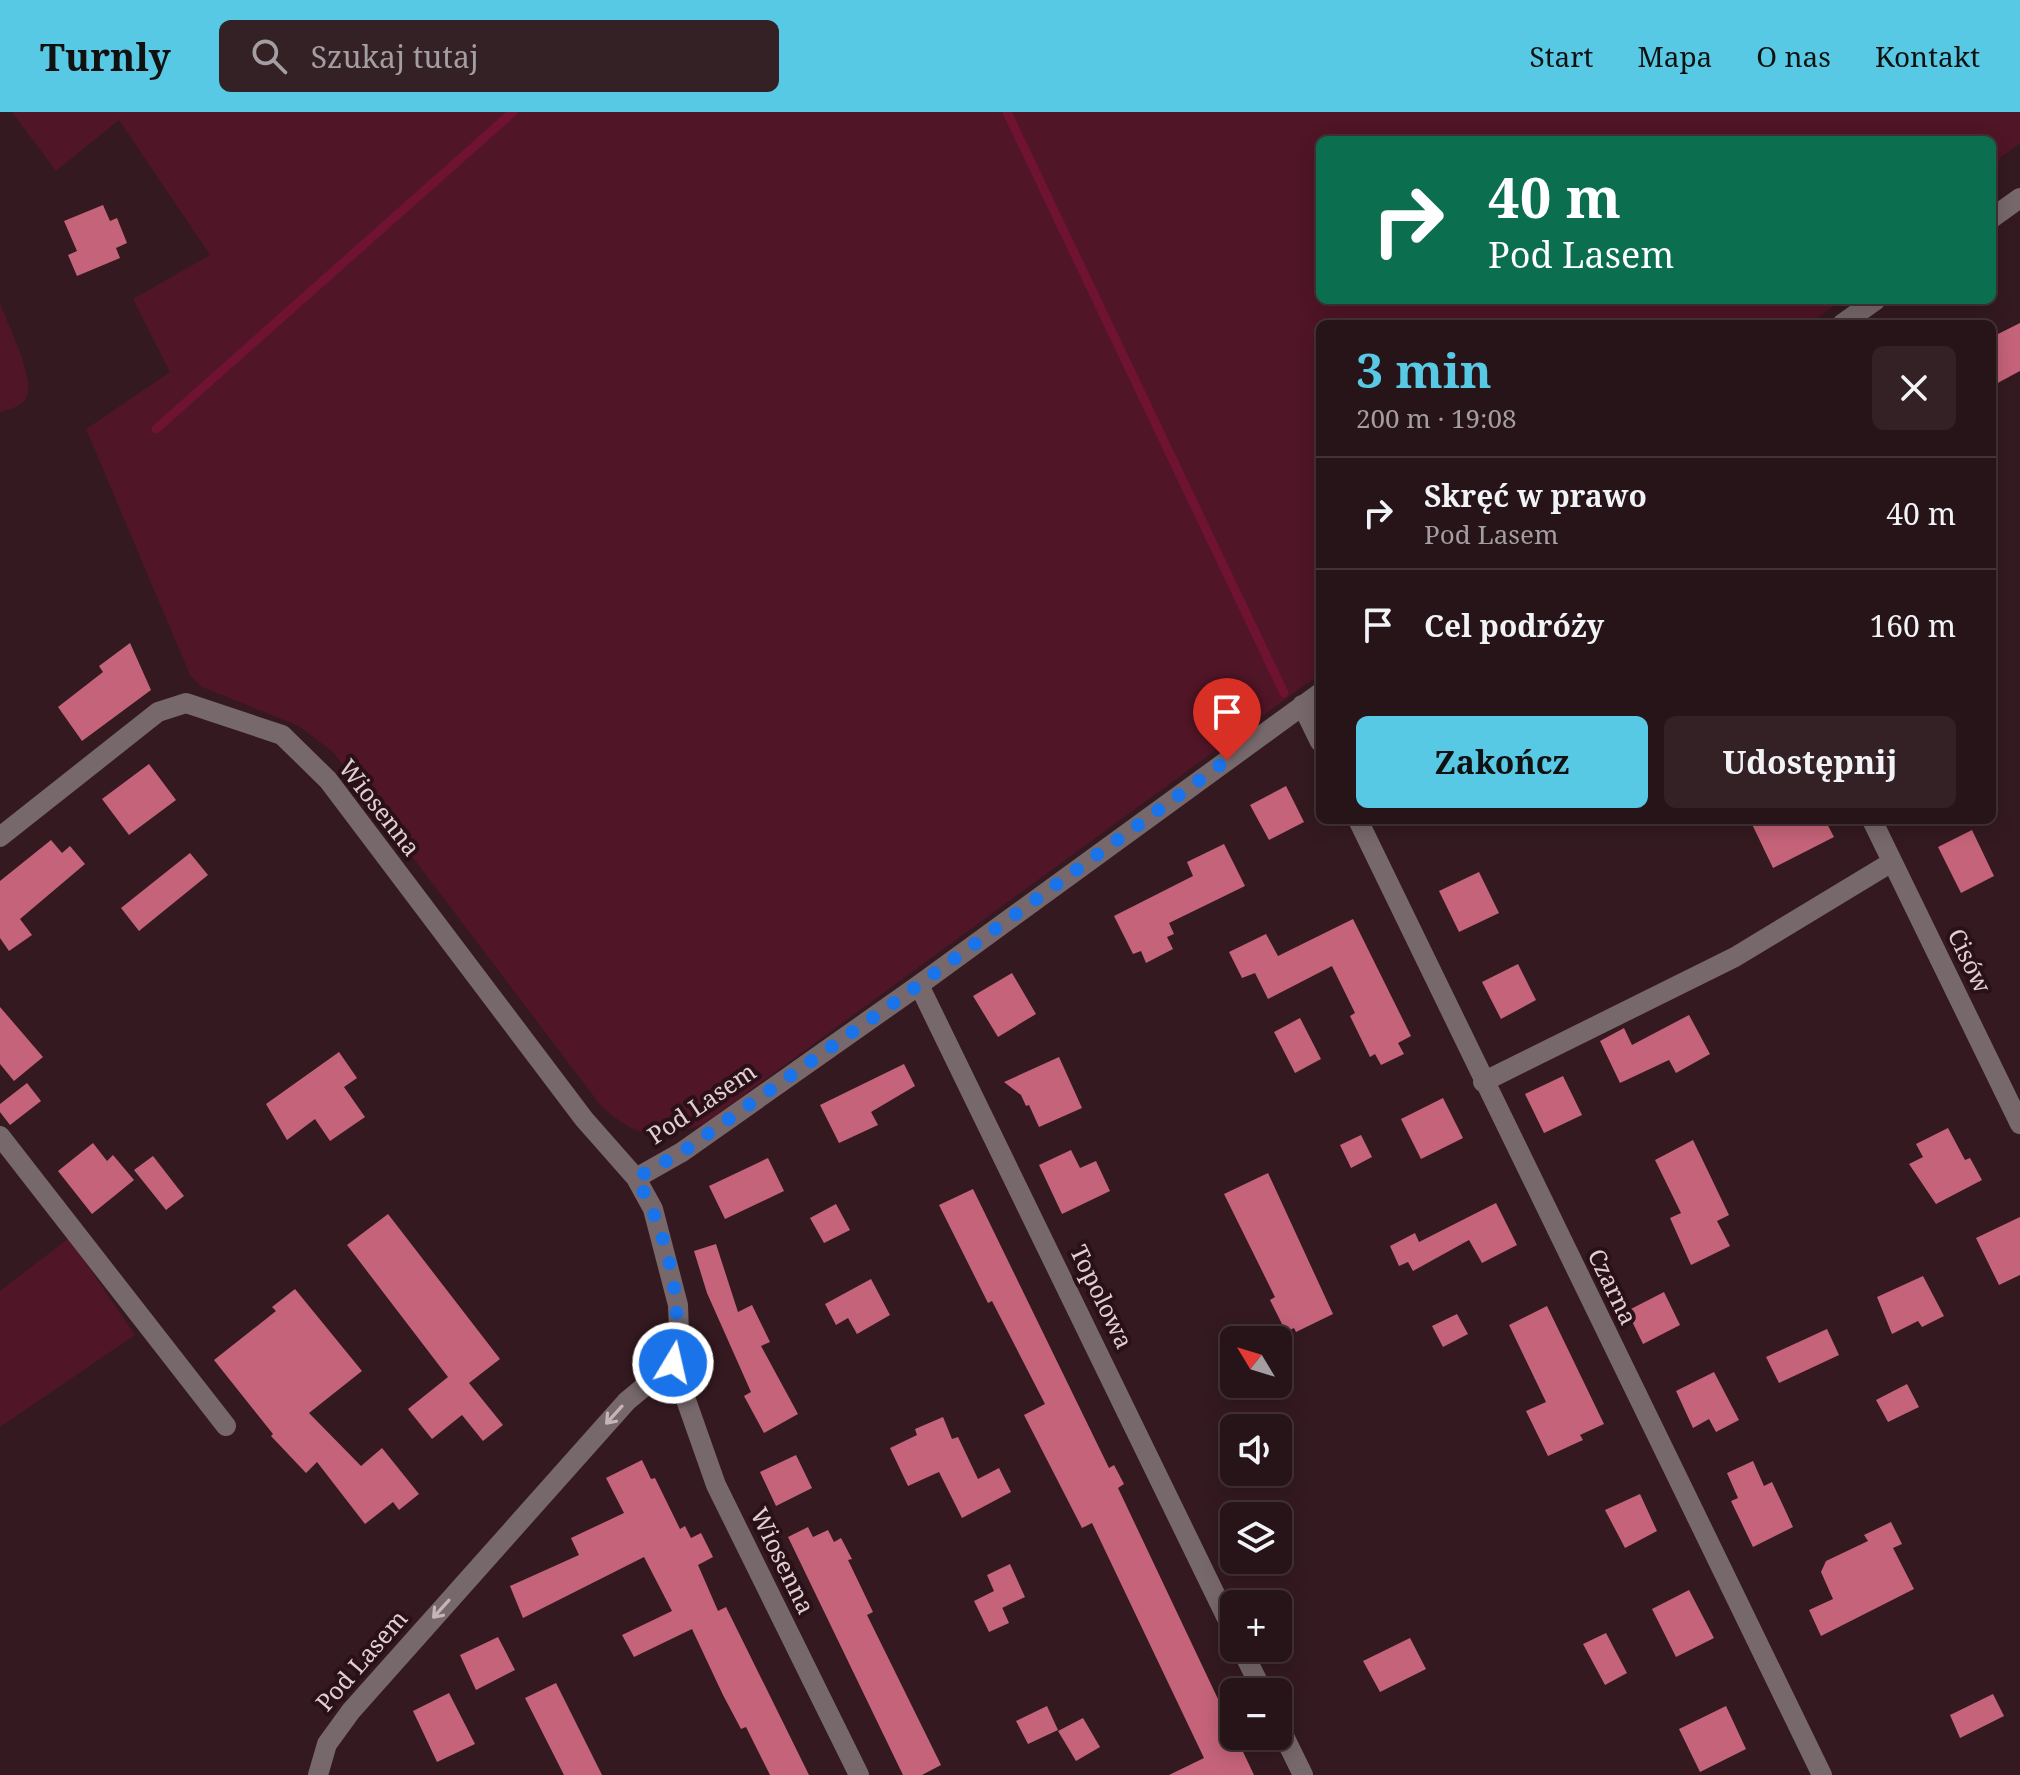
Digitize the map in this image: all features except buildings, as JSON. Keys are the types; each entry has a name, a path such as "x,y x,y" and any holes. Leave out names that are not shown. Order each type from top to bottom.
{"street":[{"path":"1996,215 2020,198"},
{"path":"1848,320 1870,304"},
{"name":"Pod Lasem","path":"318,1775 327,1744 351,1711 627,1401 673,1363 679,1332 678,1305 653,1209 636,1178 694,1143 919,985 1316,696"},
{"name":"Wiosenna","path":"0,837 158,712 186,703 282,735 328,780 584,1119 636,1178"},
{"path":"1302,705 1316,734"},
{"name":"Czarna","path":"1360,824 1822,1775"},
{"name":"Cisów","path":"1874,824 2020,1124"},
{"path":"1483,1082 1735,957 1892,862"},
{"name":"Topolowa","path":"919,985 1220,1604"},
{"path":"0,1136 226,1426"},
{"name":"Wiosenna","path":"673,1363 716,1485 859,1775"},
{"path":"1291,1750 1303,1775"}],"shaded area":[{"path":"12,112 2020,112 2020,143 2000,158 1996,172 1996,136 1316,136 1316,304 1837,304 1814,320 1316,320 1316,677 704,1124 661,1134 638,1131 601,1106 333,752 299,726 202,687 190,675 86,429 170,372 133,299 210,255 119,120 56,171"},
{"path":"0,303 24,364 28,388 22,403 0,412"},
{"path":"69,1238 135,1335 0,1427 0,1291"}],"waterway":[{"path":"156,429 513,112"},
{"path":"1007,112 1284,693"}],"route":[{"path":"673,1363 679,1332 678,1305 653,1209 636,1178 682,1152 895,1002 1227,760"}]}
